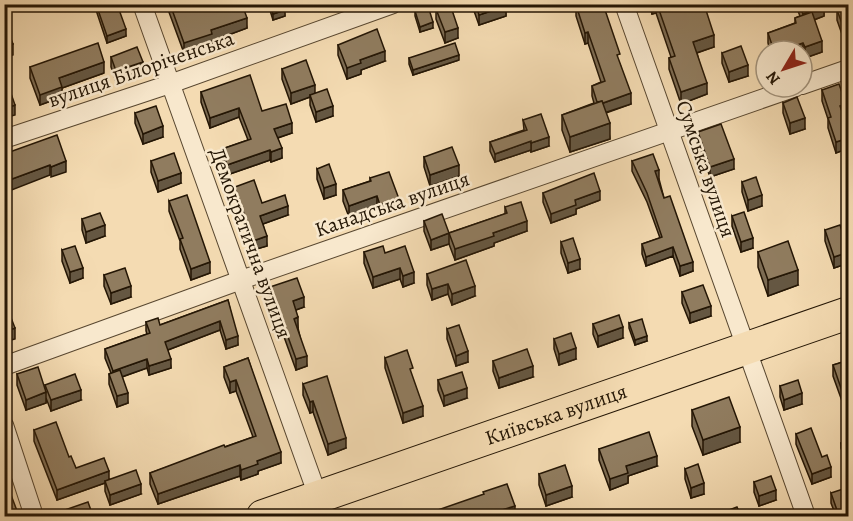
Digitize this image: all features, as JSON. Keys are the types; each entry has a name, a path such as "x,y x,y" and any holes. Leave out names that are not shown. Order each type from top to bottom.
{"highway":[{"name":"Київська вулиця","path":"263,516 322,507 533,424 849,313"}],"street":[{"name":"Демократична вулиця","path":"142,4 322,507"},
{"name":"вулиця Білоріченська","path":"4,140 170,84 393,4"},
{"name":"Сумська вулиця","path":"624,4 806,516"},
{"path":"814,81 849,69"},
{"name":"Канадська вулиця","path":"4,366 241,280 762,99"},
{"path":"4,425 34,516"}],"building":[{"path":"96,4 117,4 126,29 107,36"},
{"path":"170,4 242,4 247,18 211,30 212,34 184,43"},
{"path":"270,4 283,4 285,10 273,14"},
{"path":"450,4 458,28 445,32 436,9"},
{"path":"476,4 505,4 506,6 479,15"},
{"path":"603,4 620,54 617,55 631,93 603,103 602,101 597,102 592,86 605,81 588,32 585,33 576,5"},
{"path":"657,4 679,4 679,6 704,4 714,35 693,42 707,83 681,92 669,58 675,56"},
{"path":"799,4 824,4 824,6 803,14"},
{"path":"849,5 849,27 844,29 837,10"},
{"path":"428,6 433,22 420,27 415,11"},
{"path":"812,12 822,41 814,44 814,39 770,39 768,33 796,23 795,18"},
{"path":"6,26 13,44 4,47 4,27"},
{"path":"377,29 385,51 360,60 361,63 347,68 338,45"},
{"path":"98,43 104,62 59,78 62,87 40,95 30,67"},
{"path":"455,43 459,55 413,70 409,58"},
{"path":"741,46 748,65 729,72 722,53"},
{"path":"137,47 143,62 116,71 111,57"},
{"path":"306,60 315,85 291,93 282,69"},
{"path":"250,75 262,111 286,104 292,123 274,129 282,148 227,165 222,149 251,139 239,108 210,118 201,92"},
{"path":"7,82 15,105 4,109 4,83"},
{"path":"839,84 846,104 840,106 849,131 849,138 836,142 822,90"},
{"path":"327,89 333,106 316,112 310,95"},
{"path":"798,99 805,118 790,123 783,103"},
{"path":"602,101 610,123 570,137 562,115"},
{"path":"156,106 163,126 143,134 135,113"},
{"path":"541,114 549,137 495,154 490,142 527,130 523,120"},
{"path":"721,124 734,159 710,167 698,132"},
{"path":"57,135 66,161 4,182 4,154"},
{"path":"452,147 459,165 430,175 424,157"},
{"path":"174,153 181,173 158,181 151,161"},
{"path":"653,154 659,170 655,171 664,198 670,196 693,262 680,266 673,247 646,257 642,244 662,237 647,193 632,161"},
{"path":"329,164 336,184 324,188 317,169"},
{"path":"389,172 399,199 380,205 377,196 349,206 343,190 371,181 370,178"},
{"path":"594,173 600,191 575,200 576,205 551,214 543,193"},
{"path":"756,177 762,195 748,200 742,182"},
{"path":"254,180 262,203 285,195 288,206 260,216 267,236 253,241 235,187"},
{"path":"187,195 210,262 191,269 180,239 183,238 169,201"},
{"path":"521,202 527,221 493,233 494,236 455,249 449,233 507,213 505,207"},
{"path":"744,212 753,238 741,242 732,216"},
{"path":"100,213 105,225 86,232 82,219"},
{"path":"442,214 449,233 431,240 424,221"},
{"path":"840,225 849,252 834,257 825,230"},
{"path":"573,238 580,259 568,263 561,242"},
{"path":"788,241 798,270 768,280 758,252"},
{"path":"75,246 83,268 70,272 62,250"},
{"path":"383,246 385,253 405,246 414,272 403,276 400,268 373,277 364,252"},
{"path":"466,260 475,286 452,294 448,284 432,289 427,274"},
{"path":"125,268 131,286 111,293 104,275"},
{"path":"297,278 304,297 293,301 298,317 294,319 307,356 296,359 270,287"},
{"path":"703,285 711,306 690,313 682,292"},
{"path":"228,300 238,336 226,340 220,321 165,342 171,359 149,366 147,359 113,371 105,349 150,333 146,322 158,318 160,325"},
{"path":"8,310 15,328 4,332 4,311"},
{"path":"619,315 623,327 598,336 593,324"},
{"path":"642,319 647,336 635,340 629,323"},
{"path":"459,325 468,351 456,356 447,329"},
{"path":"571,333 576,348 559,354 554,339"},
{"path":"527,349 533,366 499,378 493,361"},
{"path":"407,350 413,368 410,369 423,406 403,413 385,358"},
{"path":"248,358 281,452 241,470 240,465 158,494 150,473 224,445 225,447 256,436 236,380 230,382 224,367"},
{"path":"849,360 849,388 842,391 833,365"},
{"path":"38,367 46,392 26,400 17,374"},
{"path":"120,370 128,393 117,396 109,374"},
{"path":"462,372 467,388 444,396 438,380"},
{"path":"75,374 81,390 51,400 45,385"},
{"path":"327,376 346,438 328,444 313,401 310,402 303,384"},
{"path":"798,380 802,393 784,400 780,386"},
{"path":"729,397 740,427 703,440 692,410"},
{"path":"56,422 69,457 71,456 76,468 104,458 109,471 57,490 34,430"},
{"path":"811,428 822,457 827,455 831,467 812,474 796,434"},
{"path":"649,432 657,456 626,466 628,473 610,479 599,449"},
{"path":"849,441 849,455 846,456 841,443"},
{"path":"698,464 704,483 691,488 685,469"},
{"path":"565,465 572,486 546,495 539,474"},
{"path":"136,470 141,484 110,495 105,481"},
{"path":"771,476 776,490 759,496 754,482"},
{"path":"507,484 515,506 482,516 422,516 421,514 484,494 483,492"},
{"path":"849,487 849,516 839,516 831,493"},
{"path":"11,495 19,516 5,516 4,514 4,498"},
{"path":"88,502 93,516 61,516 59,512"},
{"path":"737,507 741,516 713,516"}]}
